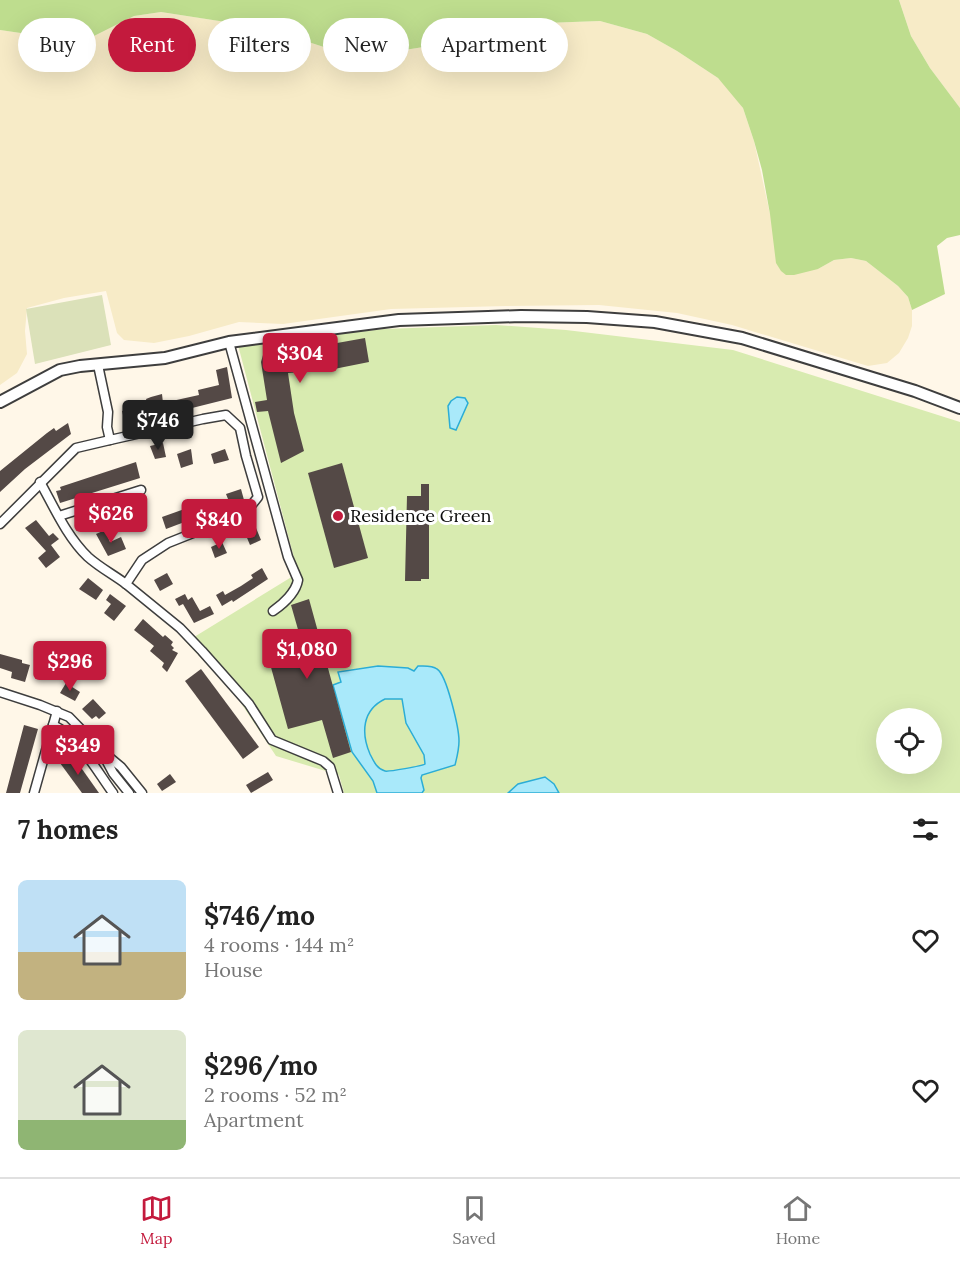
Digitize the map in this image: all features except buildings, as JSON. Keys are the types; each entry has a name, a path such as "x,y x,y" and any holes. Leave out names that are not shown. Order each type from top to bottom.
{"street":[{"path":"0,402 60,370 165,358 229,342 399,320 520,316 587,317 655,322 742,338 915,391 960,408"},
{"path":"229,342 288,557 298,579 294,589 273,611"},
{"path":"98,365 108,412 107,427 110,440"},
{"path":"0,524 76,448 226,415 240,428 258,496 246,512 168,543 142,560 126,584"},
{"path":"40,482 58,516 82,550 180,628 249,704 272,740 323,761 330,767 338,793"},
{"path":"58,516 141,490"},
{"path":"0,692 69,717 121,767 142,793"},
{"path":"33,793 57,711"},
{"path":"53,725 66,733 83,752 113,793"},
{"path":"103,752 113,773 129,793"}],"shaded area":[{"path":"899,0 960,0 960,108 930,68 911,36"},
{"path":"161,12 208,19 208,72 311,72 311,43 323,47 323,72 409,72 409,49 421,47 421,72 568,72 568,22 600,21 647,34 718,78 743,108 754,141 770,214 818,269 834,260 851,258 866,261 898,286 908,297 912,310 912,326 908,338 899,353 887,363 868,366 732,325 677,313 599,305 391,309 283,324 239,322 154,343 124,340 117,333 106,291 64,298 27,308 25,331 27,354 17,373 0,385 0,30 18,33 18,72 96,72 96,35 108,29 108,72 196,72 196,18 130,18"}],"green space":[{"path":"0,0 899,0 911,36 930,68 960,108 960,235 947,238 937,246 945,294 912,310 908,297 898,286 866,261 851,258 834,260 818,269 786,275 776,263 762,170 743,108 718,78 677,51 647,34 600,21 568,22 568,18 421,18 421,47 409,49 409,18 323,18 323,47 311,43 311,18 208,19 161,12 130,18 108,18 108,29 96,35 96,18 18,18 18,33 0,30"},
{"path":"102,295 111,345 35,364 26,309"},
{"path":"496,325 566,330 733,350 960,422 960,793 559,793 554,784 518,784 508,793 344,793 339,775 276,756 235,694 186,642 298,573 238,345 384,329"}],"water":[{"path":"457,397 465,398 468,403 456,430 450,428 448,406"},
{"path":"378,666 408,668 414,671 418,666 430,666 437,669 445,681 457,726 459,744 455,765 422,775 424,790 422,793 377,793 373,781 352,752 333,685 341,682 338,672","holes":["385,699 402,699 406,723 424,755 425,764 385,771 378,767 370,754 365,738 366,723 372,709 377,704"]},
{"path":"545,777 554,784 559,793 508,793 518,784"}],"place":[{"name":"Residence Green","path":"338,516"}]}
